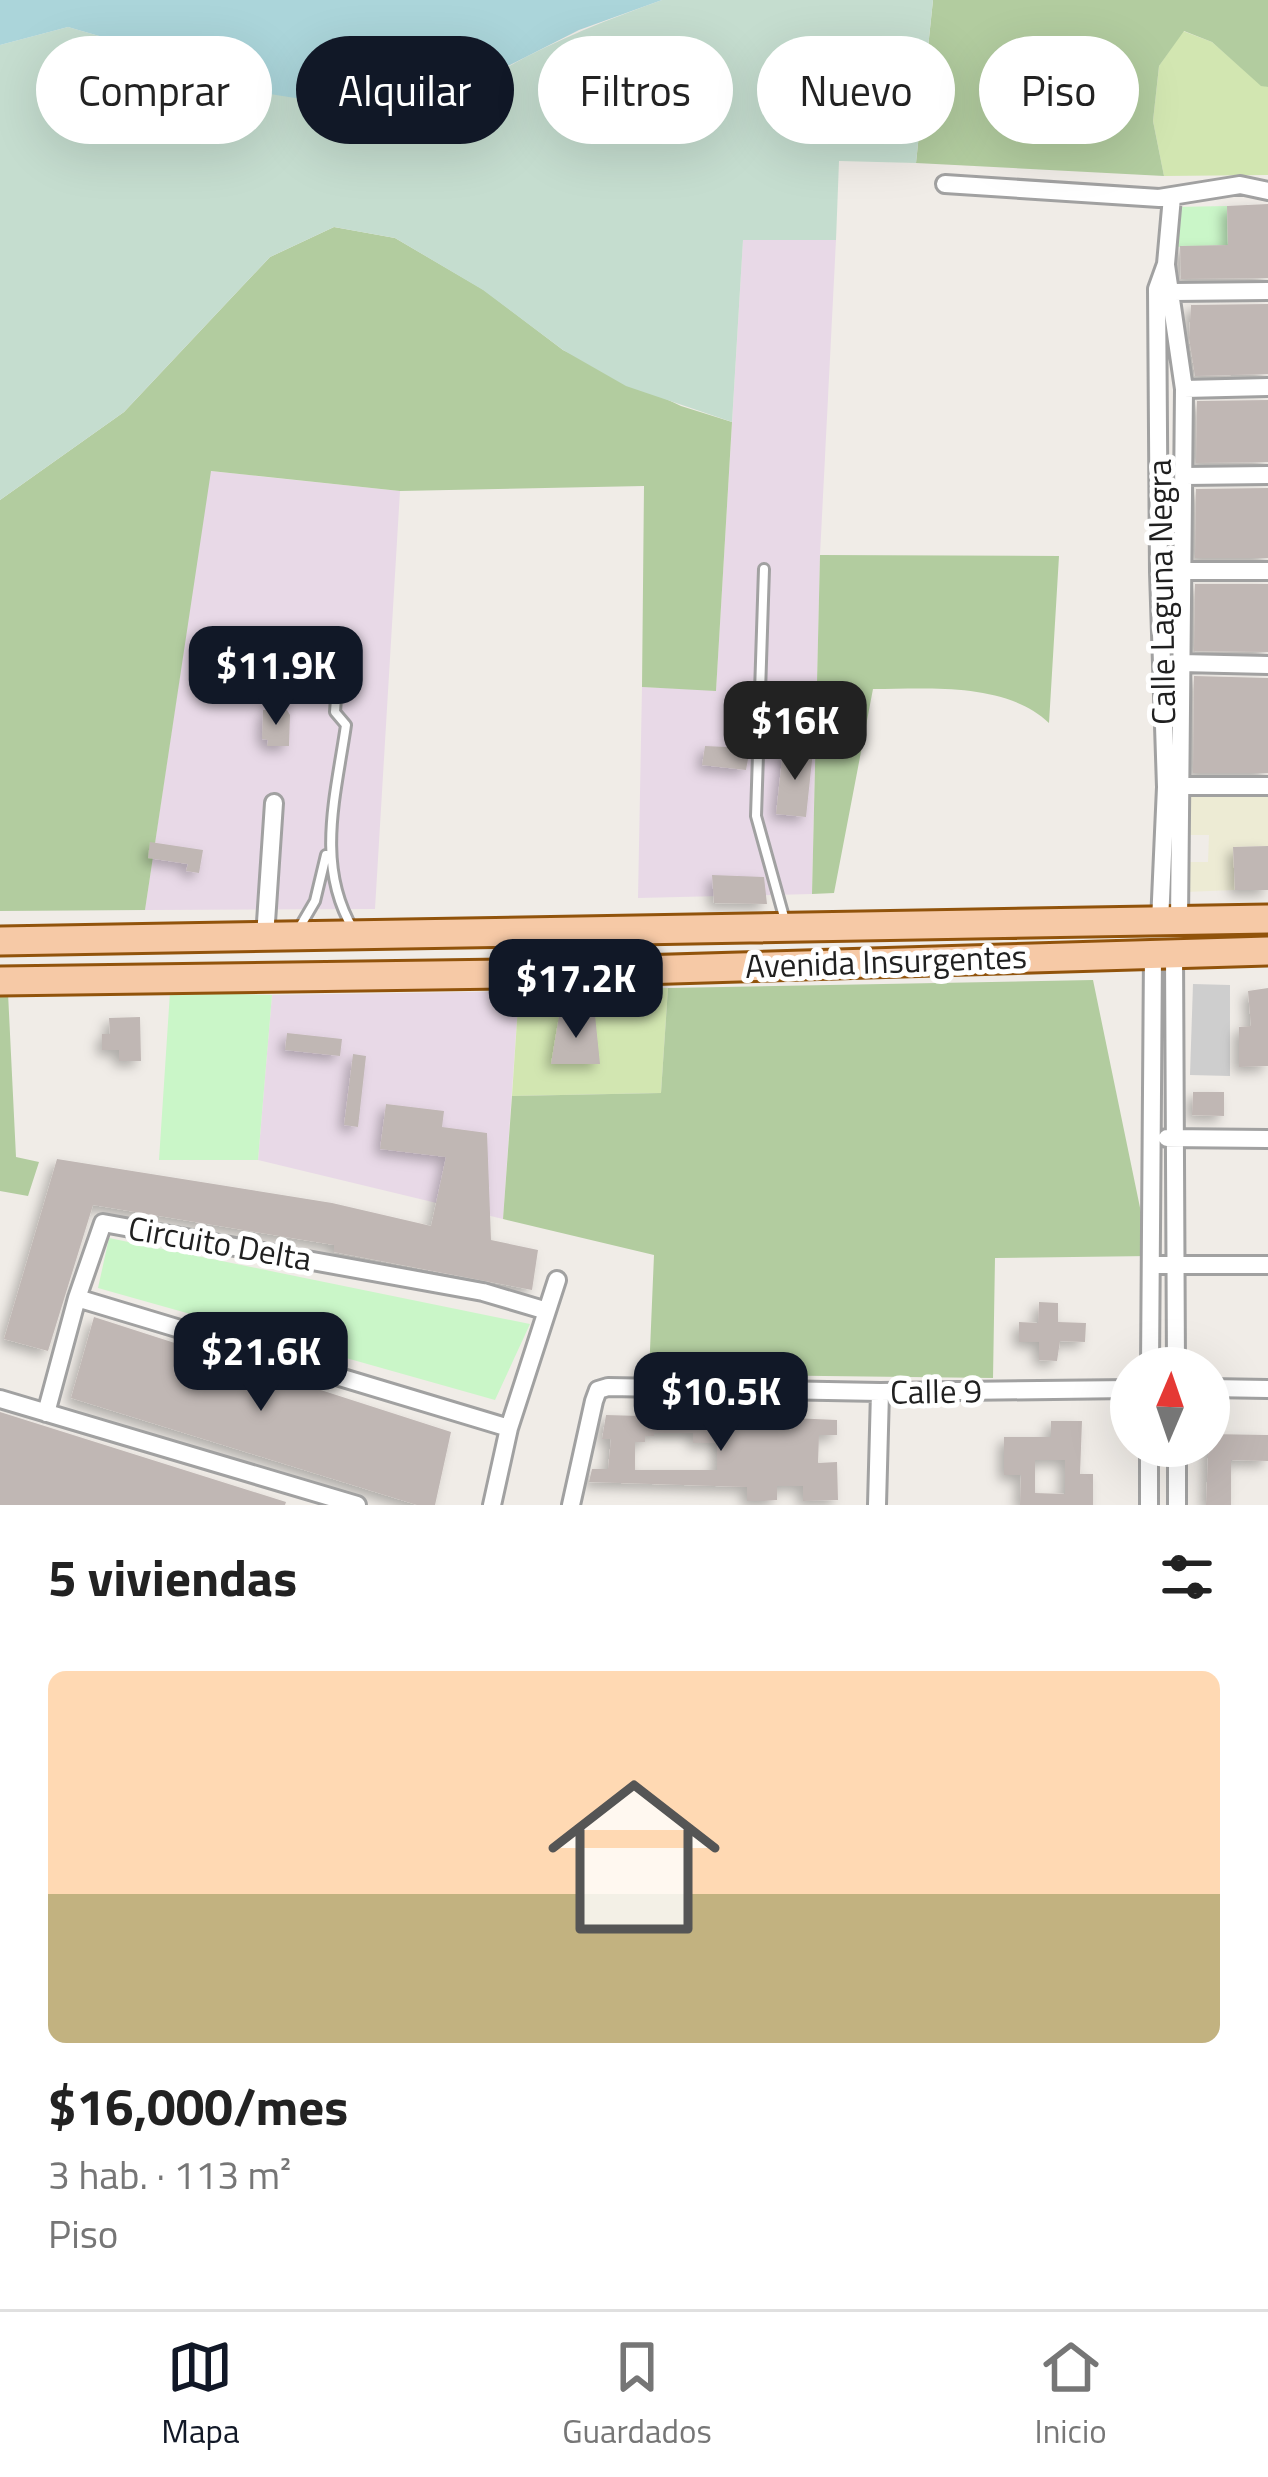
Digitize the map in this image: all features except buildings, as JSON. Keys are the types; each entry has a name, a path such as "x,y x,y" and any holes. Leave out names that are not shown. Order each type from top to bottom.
{"main road":[{"name":"Avenida Insurgentes","path":"0,941 1268,919"},
{"path":"1000,925 1000,957"},
{"path":"787,928 788,964"},
{"path":"169,938 169,979"},
{"name":"Avenida Insurgentes","path":"0,981 1268,951"}],"street":[{"path":"945,184 1172,197 1240,185 1268,190"},
{"name":"Calle Laguna Negra","path":"1169,922 1157,289 1166,265 1172,197"},
{"name":"Calle Laguna Negra","path":"1166,265 1184,389 1185,476 1180,786 1169,922"},
{"path":"1173,292 1268,291"},
{"path":"1184,389 1268,388"},
{"path":"1185,476 1268,475"},
{"path":"1183,571 1268,571"},
{"path":"1181,664 1268,665"},
{"path":"1180,786 1268,786"},
{"path":"265,937 274,803"},
{"path":"1163,953 1175,1138 1176,1347"},
{"path":"1150,1347 1152,1138 1163,953"},
{"path":"1152,1138 1268,1139"},
{"name":"Circuito Delta","path":"77,1298 103,1223 483,1292 548,1312"},
{"path":"1151,1265 1268,1264"},
{"path":"492,1505 509,1428 556,1280"},
{"path":"46,1413 77,1298 509,1428"},
{"name":"Calle 9","path":"571,1505 598,1390 608,1387 880,1392 1110,1389"},
{"path":"1230,1388 1268,1389"},
{"path":"877,1505 880,1392"},
{"path":"0,1399 357,1505"},
{"path":"1149,1467 1149,1505"},
{"path":"1177,1467 1178,1505"}],"lane":[{"path":"764,569 756,816 787,928"},
{"path":"294,936 315,901 328,850 346,724 335,712 338,670"},
{"path":"328,850 338,904 357,935"}],"shaded area":[{"path":"743,240 836,240 820,555 812,894 638,898 642,687 716,690"},
{"path":"210,471 400,491 375,909 145,910"},
{"path":"1182,796 1268,797 1268,846 1233,847 1235,890 1185,892 1182,862 1208,862 1209,835 1182,835"},
{"path":"1193,984 1230,985 1230,1076 1190,1075"},
{"path":"519,991 503,1219 258,1160 272,995"}],"green space":[{"path":"662,0 933,0 929,36 757,36 757,144 918,144 916,163 839,161 836,240 743,240 732,422 626,386 563,350 483,290 395,238 334,227 270,257 124,412 0,500 0,45 68,27 99,36 36,36 36,144 272,144 272,92 296,94 296,144 514,144 514,64 538,52 538,144 733,144 733,36 571,36"},
{"path":"933,0 1268,0 1268,87 1261,86 1212,42 1184,31 1159,66 1153,121 1164,176 916,163 918,144 955,144 955,36 929,36"},
{"path":"1183,31 1212,42 1268,87 1268,175 1164,176 1153,121 1159,66"},
{"path":"1227,206 1228,245 1173,247 1174,207"},
{"path":"334,227 395,238 484,290 563,350 681,406 732,422 716,691 642,687 644,486 400,491 211,471 145,910 0,911 0,500 124,412 270,257"},
{"path":"820,555 1059,556 1049,723 1011,700 989,694 873,689 834,893 812,894"},
{"path":"1093,980 1150,1256 995,1258 993,1378 649,1374 654,1255 503,1219 512,1096 661,1093 668,988"},
{"path":"668,988 661,1093 512,1096 519,991"},
{"path":"170,992 272,995 258,1160 159,1160"},
{"path":"0,993 8,993 16,1157 39,1162 28,1196 0,1191"},
{"path":"109,1238 530,1324 495,1400 98,1288"}],"water":[{"path":"0,0 662,0 567,36 538,36 538,51 514,63 514,36 296,36 296,98 272,94 272,36 99,36 68,27 0,45"}]}
